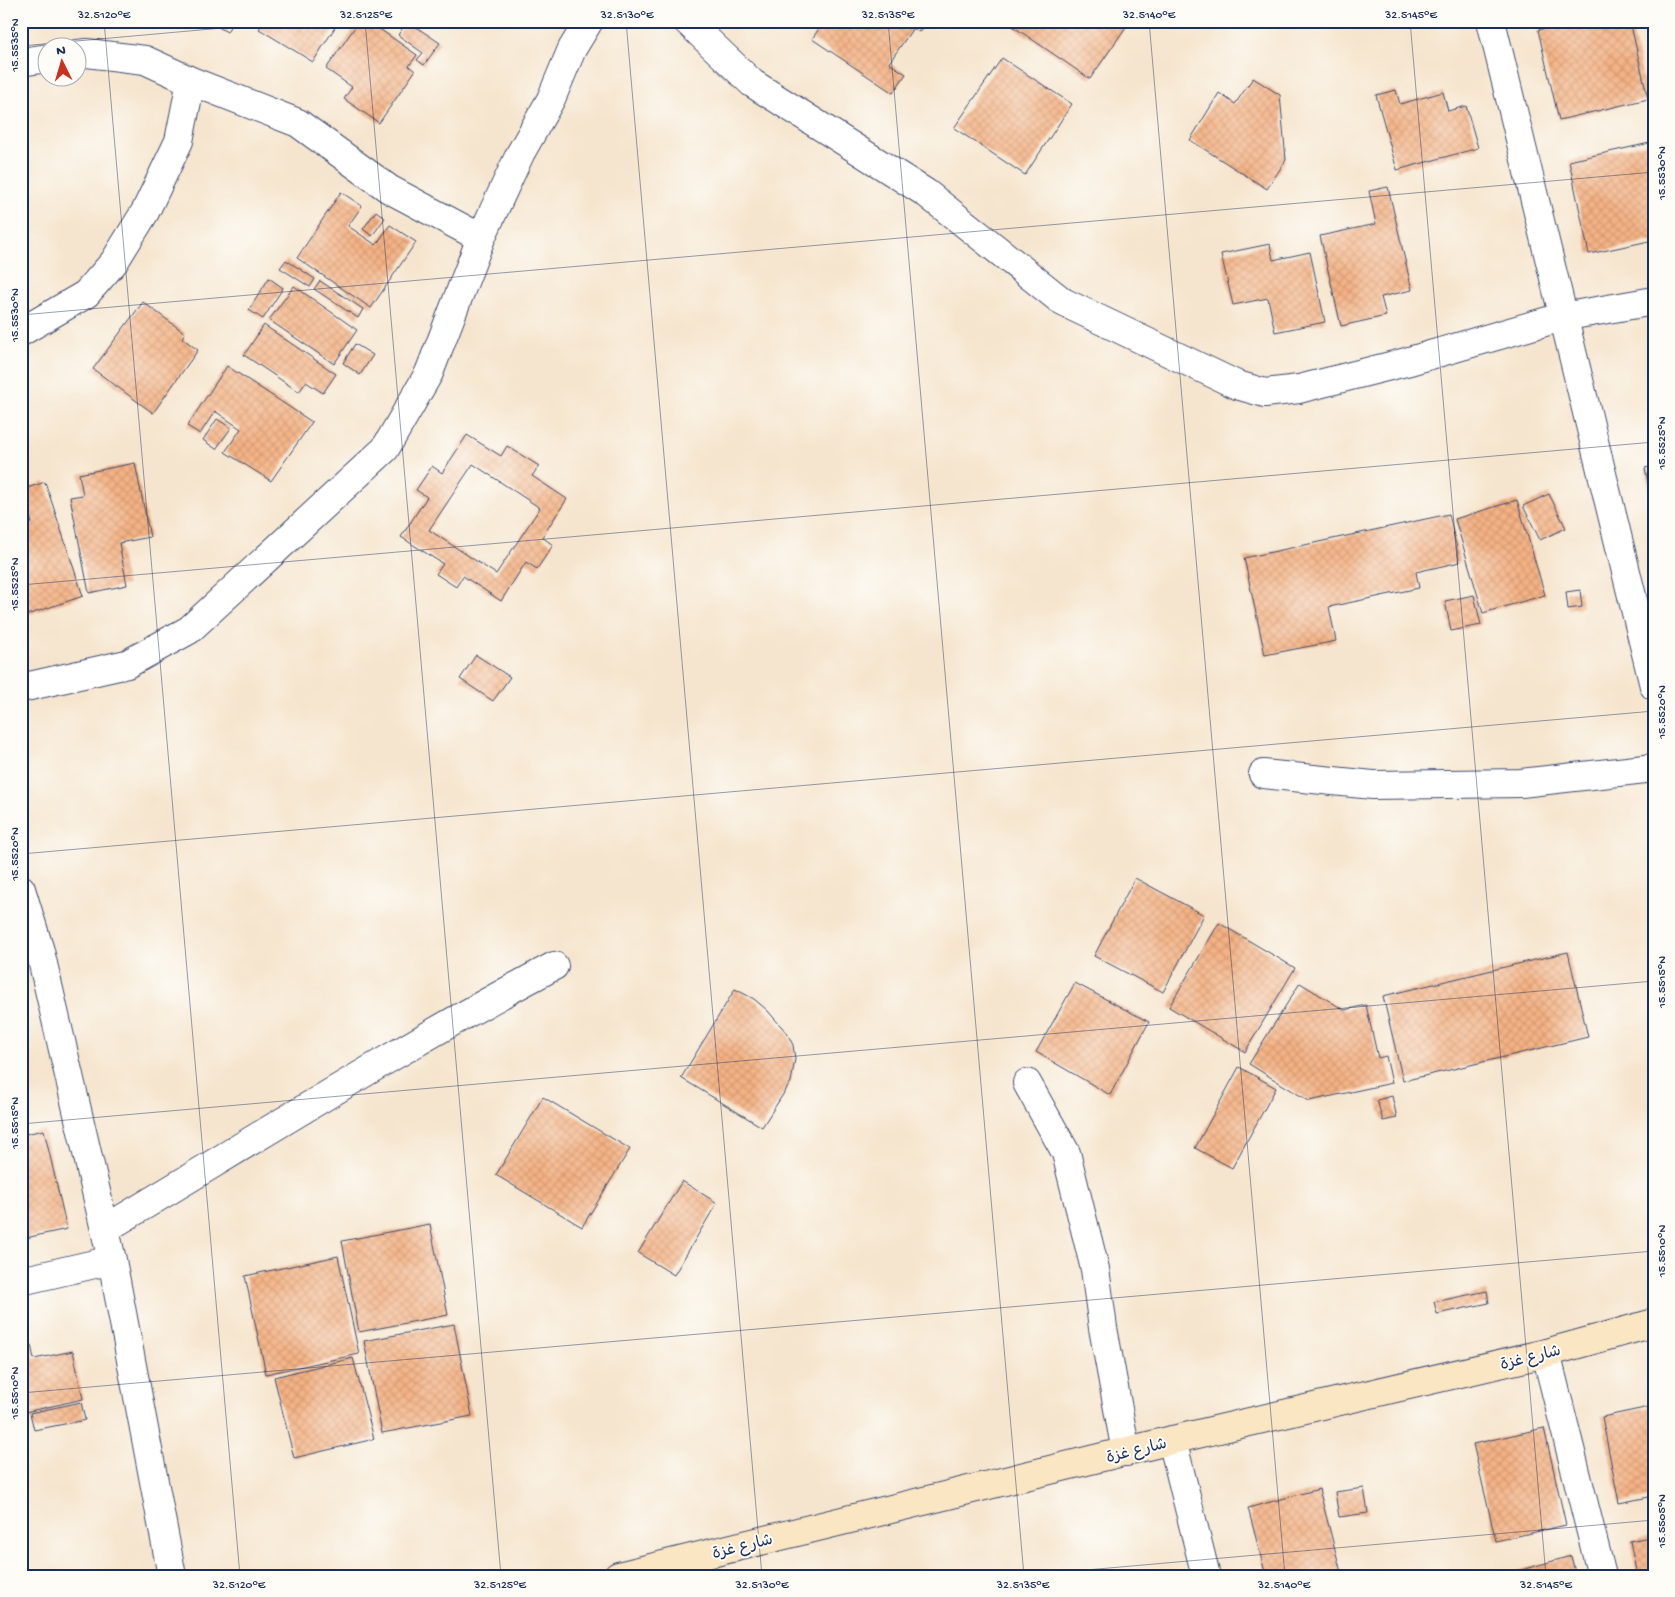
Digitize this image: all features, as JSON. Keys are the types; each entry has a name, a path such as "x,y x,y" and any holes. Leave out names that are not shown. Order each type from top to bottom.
{"main road":[{"name":"شارع غزة","path":"618,1576 1172,1440 1546,1353 1654,1323"}],"street":[{"path":"21,688 127,664 189,630 385,449 429,373 481,238 520,154 551,99 572,49 589,21"},
{"path":"687,21 752,83 926,193 1063,302 1237,385 1265,393 1299,389 1406,362 1562,317 1654,301"},
{"path":"1490,21 1562,317 1644,604 1654,686"},
{"path":"88,53 145,60 191,81 298,123 388,189 481,238"},
{"path":"21,62 38,59"},
{"path":"21,332 86,294 114,262 146,212 179,141 191,81"},
{"path":"1263,774 1373,785 1521,784 1654,768"},
{"path":"21,889 30,953 112,1260 172,1576"},
{"path":"105,1229 412,1045 484,1003 554,966"},
{"path":"1027,1083 1066,1153 1095,1269 1103,1328 1126,1452"},
{"path":"21,1281 112,1260"},
{"path":"1546,1353 1602,1576"},
{"path":"1172,1440 1206,1576"}],"building":[{"path":"208,21 233,21 227,32"},
{"path":"264,21 339,21 313,62 259,29"},
{"path":"359,21 368,21 417,55 409,66 415,71 379,123 344,99 352,87 326,69"},
{"path":"407,21 440,43 424,65 417,60 423,53 398,35"},
{"path":"824,21 926,21 919,32 913,28 889,63 906,74 893,93 812,39"},
{"path":"1013,21 1130,21 1090,79 1011,25"},
{"path":"1576,21 1630,21 1648,99 1559,120 1538,30"},
{"path":"1002,58 1072,104 1025,175 954,128"},
{"path":"1253,78 1280,95 1286,160 1267,189 1190,140 1219,93 1235,104"},
{"path":"1396,90 1400,104 1443,92 1448,111 1466,106 1478,148 1397,170 1376,95"},
{"path":"1654,142 1654,240 1589,254 1569,161"},
{"path":"1388,187 1412,290 1381,297 1386,316 1341,326 1320,236 1376,224 1369,191"},
{"path":"341,192 362,206 348,226 376,245 390,225 416,242 371,308 297,258"},
{"path":"376,211 385,218 372,236 363,229"},
{"path":"1270,244 1273,260 1310,252 1325,322 1275,332 1268,298 1233,305 1221,254"},
{"path":"286,260 315,279 310,287 280,268"},
{"path":"269,278 283,288 263,319 249,310"},
{"path":"320,281 363,309 358,318 314,289"},
{"path":"294,286 357,330 334,364 269,320"},
{"path":"143,302 185,333 182,338 198,350 153,413 93,369"},
{"path":"264,325 336,374 323,393 306,382 299,392 244,355"},
{"path":"355,344 373,355 360,375 343,363"},
{"path":"227,366 312,422 271,481 225,452 241,429 215,411 200,434 187,426"},
{"path":"217,419 231,428 216,449 203,440"},
{"path":"467,435 501,456 507,446 539,466 532,476 567,499 542,537 553,545 537,569 526,562 501,601 463,576 456,587 436,574 443,564 401,537 427,497 416,490 432,466 442,473","holes":["473,464 540,508 496,574 429,530"]},
{"path":"135,463 150,537 119,543 127,585 89,593 70,497 83,495 79,474"},
{"path":"1654,466 1654,508 1653,508 1645,468"},
{"path":"45,482 83,596 24,616 21,607 21,526 32,523 21,490"},
{"path":"1549,494 1566,528 1540,540 1523,506"},
{"path":"1517,500 1545,595 1483,613 1455,519"},
{"path":"1449,514 1460,562 1416,572 1419,588 1329,607 1336,641 1265,655 1244,558"},
{"path":"1580,590 1582,607 1568,609 1566,592"},
{"path":"1474,595 1481,625 1451,631 1445,601"},
{"path":"476,655 510,677 493,701 460,679"},
{"path":"1135,878 1204,915 1163,992 1094,956"},
{"path":"1219,923 1295,968 1245,1052 1169,1007"},
{"path":"1568,952 1588,1037 1403,1081 1383,996"},
{"path":"1075,983 1149,1022 1110,1095 1036,1052"},
{"path":"1300,983 1344,1010 1366,1005 1378,1058 1386,1056 1392,1083 1309,1101 1249,1064"},
{"path":"735,989 754,999 767,1010 787,1033 793,1045 795,1059 791,1082 762,1127 681,1078"},
{"path":"1239,1067 1276,1088 1232,1168 1195,1148"},
{"path":"1392,1096 1397,1118 1383,1121 1377,1100"},
{"path":"543,1097 630,1149 582,1227 496,1175"},
{"path":"44,1130 67,1229 21,1239 21,1135"},
{"path":"682,1181 717,1203 674,1275 638,1253"},
{"path":"430,1224 448,1315 359,1332 342,1241"},
{"path":"338,1256 359,1354 266,1374 245,1276"},
{"path":"1487,1291 1489,1303 1437,1314 1434,1302"},
{"path":"454,1324 472,1416 382,1433 364,1341"},
{"path":"31,1345 34,1359 73,1351 83,1399 21,1413 21,1347"},
{"path":"353,1358 374,1439 294,1458 274,1377"},
{"path":"81,1402 85,1420 34,1430 30,1413"},
{"path":"1654,1406 1654,1496 1619,1503 1602,1417"},
{"path":"1544,1428 1566,1525 1496,1541 1473,1444"},
{"path":"1364,1488 1368,1513 1339,1517 1335,1492"},
{"path":"1319,1489 1342,1576 1266,1576 1248,1508"},
{"path":"1654,1536 1654,1576 1637,1576 1630,1541"},
{"path":"1571,1556 1576,1576 1503,1576 1503,1575"}]}
